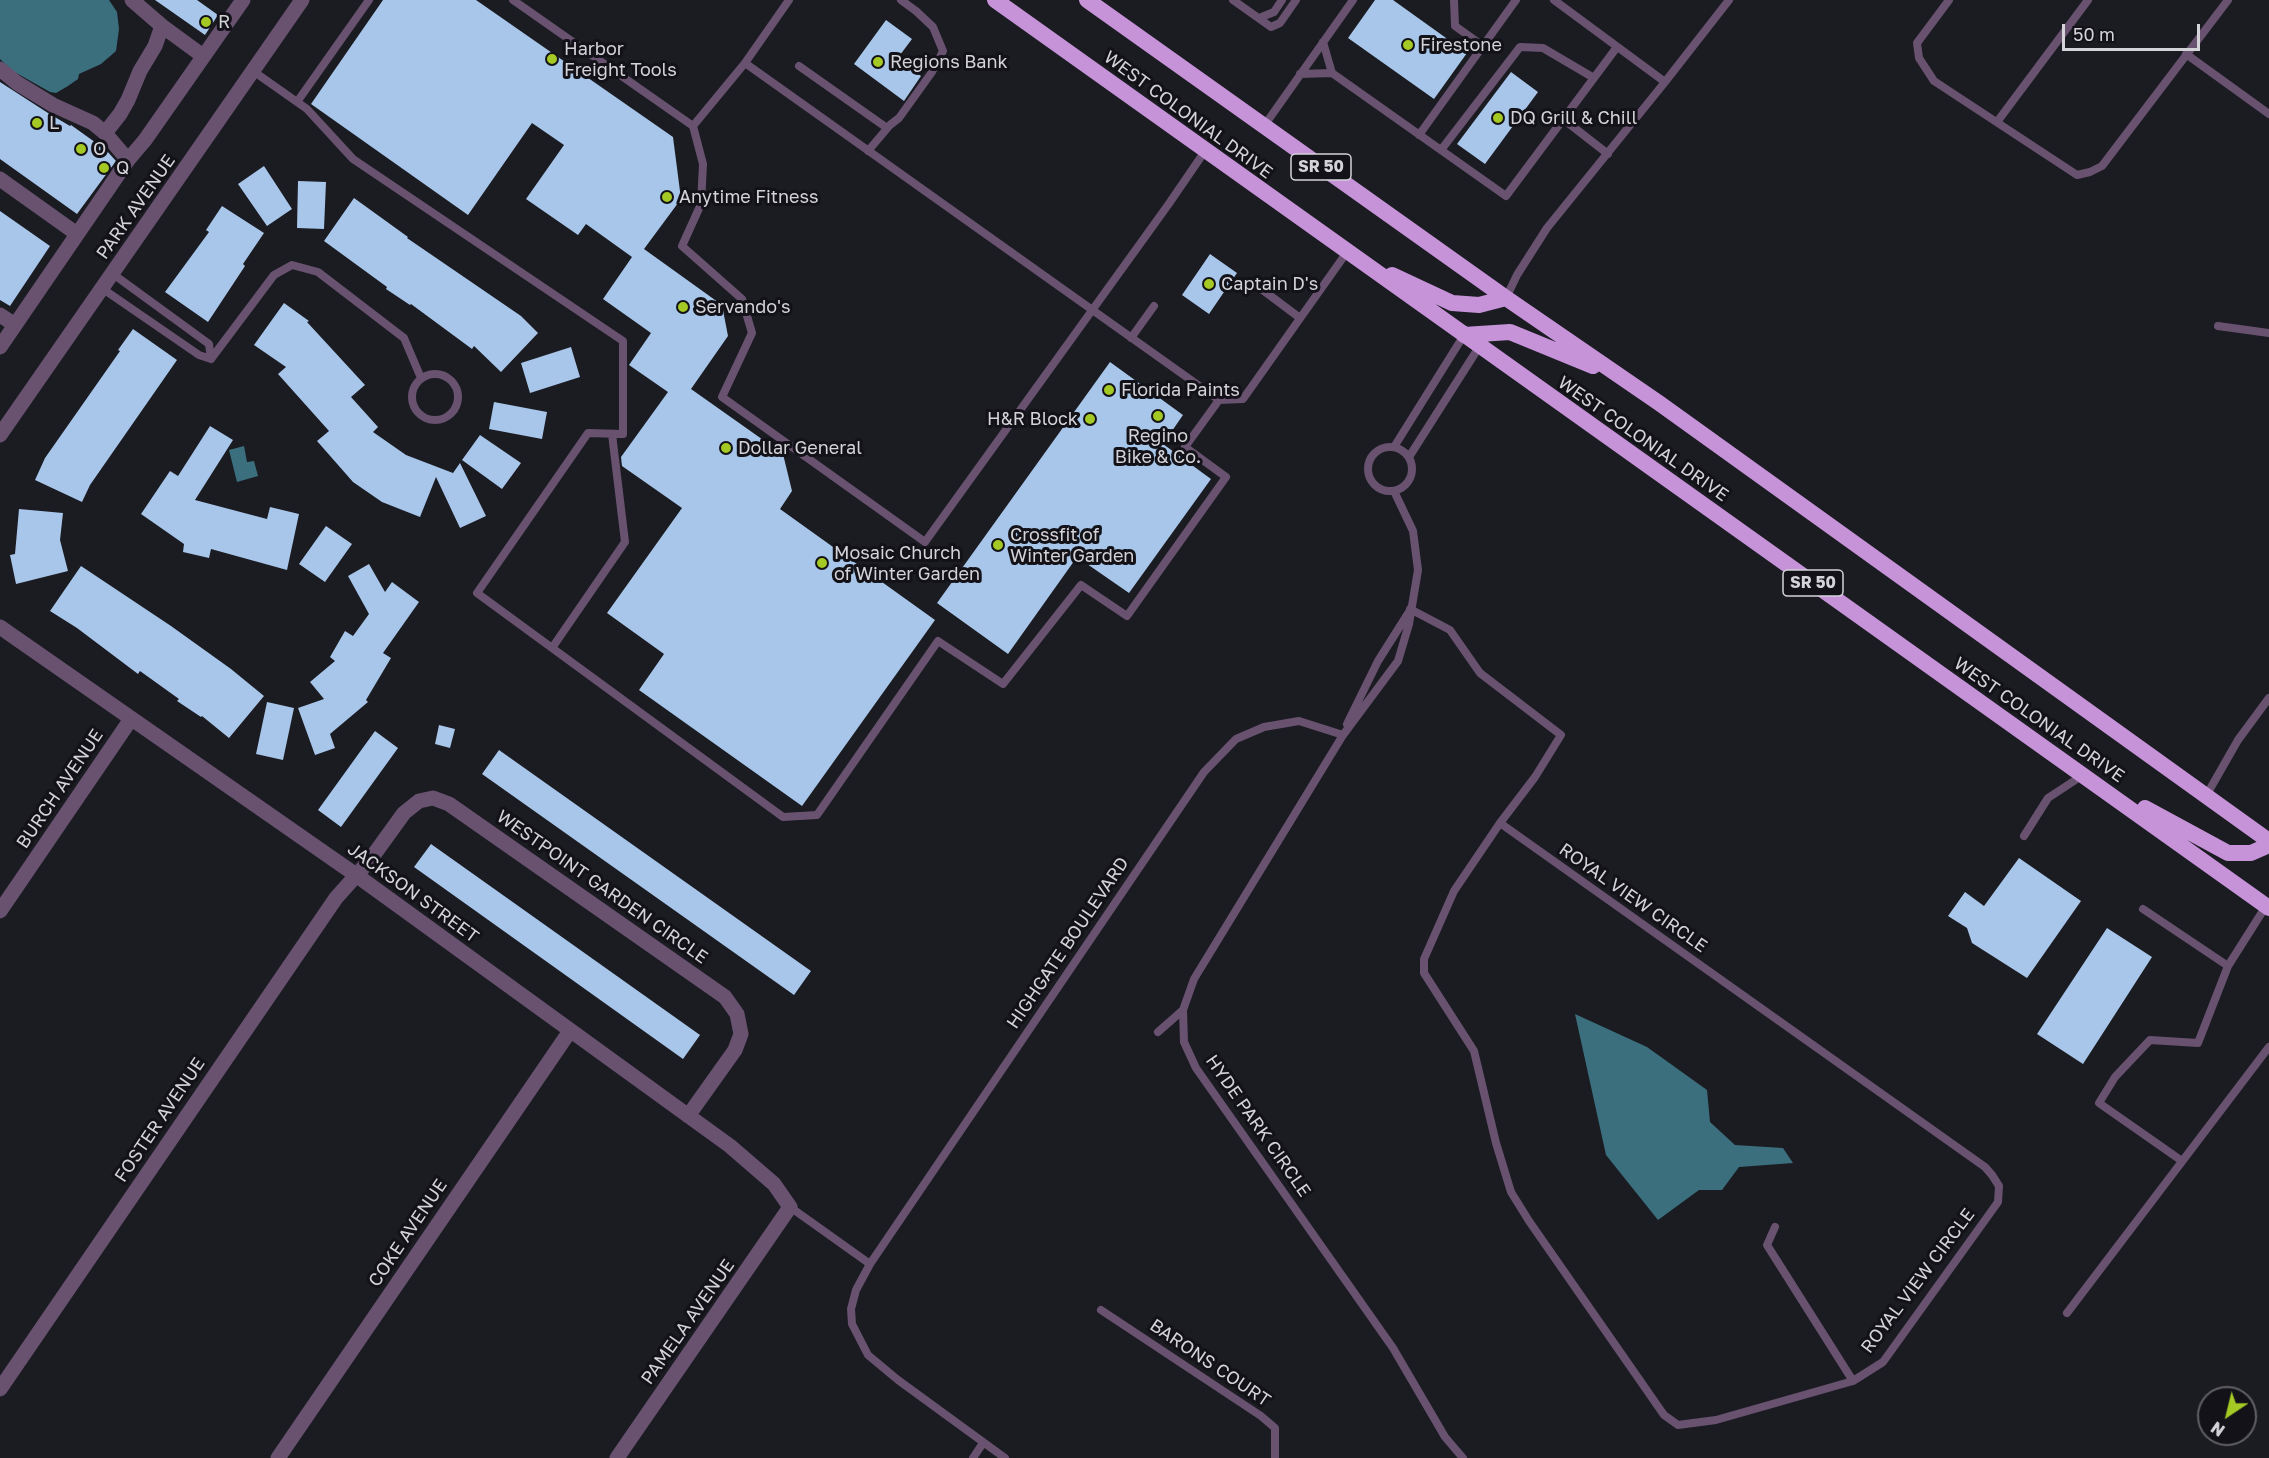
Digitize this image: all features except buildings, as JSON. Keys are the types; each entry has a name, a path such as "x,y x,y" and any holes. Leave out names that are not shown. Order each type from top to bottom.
{"highway":[{"name":"WEST COLONIAL DRIVE","path":"995,0 2268,907"},
{"name":"WEST COLONIAL DRIVE","path":"1088,0 1506,298 1624,379 2269,843"},
{"path":"1351,255 1452,303 1479,305 1506,298"},
{"path":"1464,335 1510,332 1624,379"},
{"path":"2083,775 2228,853 2251,853 2269,843"}],"street":[{"path":"132,0 162,26 203,56"},
{"path":"0,347 128,160 145,140 243,0"},
{"name":"PARK AVENUE","path":"0,435 302,0"},
{"path":"105,133 128,100 140,71 155,46 162,26"},
{"path":"0,69 17,83 53,105 93,123 105,133 128,160"},
{"path":"0,179 77,234"},
{"path":"0,315 15,326"},
{"name":"JACKSON STREET","path":"0,627 356,875 730,1146 774,1184 790,1207"},
{"name":"BURCH AVENUE","path":"0,910 131,719"},
{"name":"WESTPOINT GARDEN CIRCLE","path":"356,875 370,860 404,813 419,801 433,798 449,804 725,997 737,1014 741,1034 735,1050 688,1116"},
{"name":"FOSTER AVENUE","path":"0,1389 336,898 356,875"},
{"name":"COKE AVENUE","path":"278,1458 570,1031"},
{"name":"PAMELA AVENUE","path":"617,1458 790,1207"}],"lane":[{"path":"297,102 369,0"},
{"path":"513,0 693,126 703,164 700,204 682,246 742,299 752,333 722,397 925,542 1205,151"},
{"path":"693,126 745,63 789,0"},
{"path":"868,151 887,128 899,118 932,72 943,51 933,27 901,0"},
{"path":"1233,0 1271,27 1280,23 1296,0"},
{"path":"1259,18 1274,12 1282,0"},
{"path":"1264,126 1353,0"},
{"path":"1454,0 1455,26 1483,46"},
{"path":"1419,135 1516,0"},
{"path":"1554,0 1665,82"},
{"path":"1506,298 1517,275 1547,228 1729,0"},
{"path":"1949,0 1917,43 1919,58 1934,81 2077,175 2102,166 2228,0"},
{"path":"1997,122 2088,0"},
{"path":"1323,42 1332,73"},
{"path":"1441,150 1520,47 1543,48 1594,78"},
{"path":"1300,74 1332,73 1506,196 1617,47"},
{"path":"2186,54 2269,114"},
{"path":"745,63 1219,400 1243,399 1300,318 1351,255"},
{"path":"800,66 887,128"},
{"path":"253,71 307,109 353,159 623,341 623,434 588,433 477,593 783,817 818,815 938,641 1003,684 1081,585 1127,616 1226,477 1185,447 1219,400"},
{"path":"1563,119 1608,154"},
{"path":"211,358 273,275 292,265 318,272 404,338 422,378"},
{"path":"113,274 209,344 211,358"},
{"path":"1256,285 1300,318"},
{"path":"103,289 199,355 211,358"},
{"path":"1131,338 1154,306"},
{"path":"2218,326 2269,333"},
{"path":"1394,447 1464,335"},
{"path":"1409,457 1479,347"},
{"path":"437,374 445,376 456,387 458,403 448,416 441,420 427,419 416,410 412,403 413,389 422,378 437,374"},
{"path":"552,648 625,543 612,434"},
{"path":"1394,447 1403,450 1409,457 1412,464 1411,478 1401,489 1394,491 1379,488 1373,483 1368,469 1373,455 1379,450 1394,447"},
{"name":"HYDE PARK CIRCLE","path":"1394,491 1413,531 1418,570 1409,624 1398,661 1343,735 1194,979 1183,1010 1184,1042 1196,1068 1393,1348 1445,1437 1463,1458"},
{"name":"HYDE PARK CIRCLE","path":"1343,735 1360,694 1410,609"},
{"name":"ROYAL VIEW CIRCLE","path":"1410,609 1450,630 1480,673 1561,735 1535,777 1500,823 1454,891 1428,945 1424,959 1424,973 1474,1052 1496,1143 1512,1192 1529,1221 1664,1415 1678,1425 1716,1420 1854,1381 1882,1362 1998,1202 2000,1186 1985,1167 1500,823"},
{"path":"2206,796 2238,740 2269,698"},
{"name":"HIGHGATE BOULEVARD","path":"1005,1458 898,1380 868,1355 852,1324 851,1309 856,1290 870,1264 1204,772 1236,739 1264,727 1299,721 1343,735"},
{"path":"2024,836 2048,798 2083,775"},
{"path":"2182,1161 2099,1103 2115,1077 2150,1040 2198,1043 2228,966 2268,907"},
{"path":"2143,909 2228,966"},
{"path":"1158,1032 1183,1010"},
{"path":"2067,1313 2269,1047"},
{"path":"790,1207 870,1264"},
{"path":"1775,1227 1767,1245 1854,1381"},
{"name":"BARONS COURT","path":"1101,1310 1261,1416 1275,1428 1275,1458"},
{"path":"973,1458 983,1443"}],"water":[{"path":"0,0 109,0 117,12 119,29 116,51 101,64 79,74 78,79 68,86 56,93 50,92 11,70 0,59"},
{"path":"244,446 247,462 254,461 258,476 237,482 229,450"},
{"path":"1575,1014 1647,1047 1707,1090 1710,1122 1735,1145 1783,1148 1793,1163 1739,1167 1722,1190 1699,1190 1658,1220 1606,1155"}],"place":[{"name":"R","path":"206,22"},
{"name":"Firestone","path":"1408,45"},
{"name":"Harbor Freight Tools","path":"552,59"},
{"name":"Regions Bank","path":"878,62"},
{"name":"DQ Grill & Chill","path":"1498,118"},
{"name":"L","path":"37,123"},
{"name":"O","path":"81,149"},
{"name":"Q","path":"104,168"},
{"name":"Anytime Fitness","path":"667,197"},
{"name":"Captain D's","path":"1209,284"},
{"name":"Servando's","path":"683,307"},
{"name":"Florida Paints","path":"1109,390"},
{"name":"Regino Bike & Co.","path":"1158,416"},
{"name":"H&R Block","path":"1090,419"},
{"name":"Dollar General","path":"726,448"},
{"name":"Crossfit of Winter Garden","path":"998,545"},
{"name":"Mosaic Church of Winter Garden","path":"822,563"}]}
